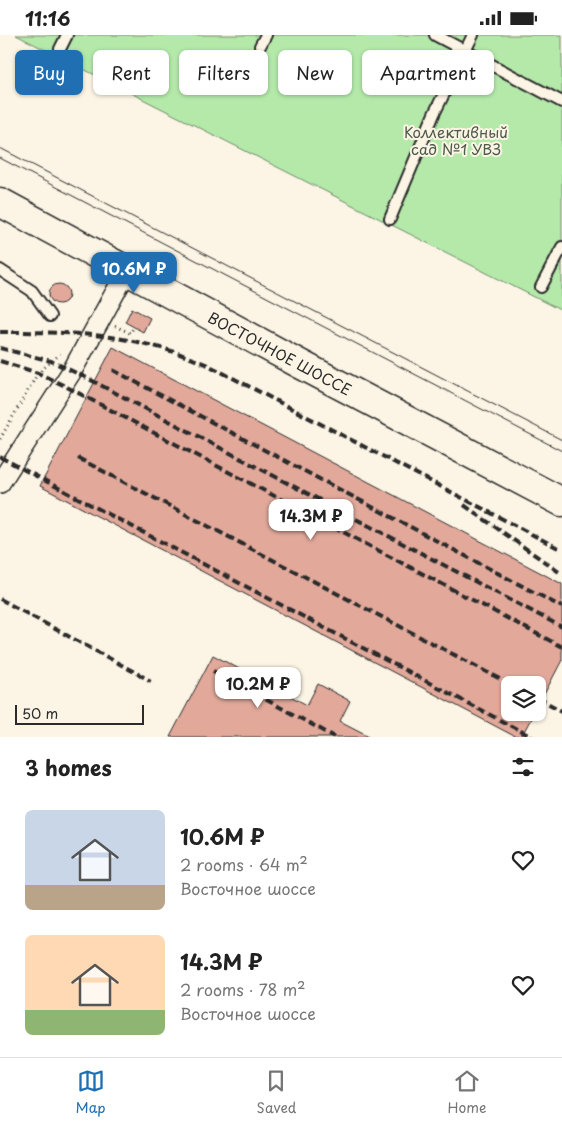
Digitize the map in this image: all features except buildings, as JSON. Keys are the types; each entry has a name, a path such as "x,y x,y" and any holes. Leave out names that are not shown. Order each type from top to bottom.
{"main road":[{"name":"ВОСТОЧНОЕ ШОССЕ","path":"0,202 562,502"}],"street":[{"path":"0,483 72,371 127,271"}],"lane":[{"path":"60,49 68,35"},
{"path":"260,46 266,35"},
{"path":"435,35 462,50"},
{"path":"464,50 472,35"},
{"path":"494,67 562,102"},
{"path":"390,219 443,95"},
{"path":"541,287 562,247"},
{"path":"0,270 32,291 50,316"}],"green space":[{"name":"Коллективный сад №1 УВЗ","path":"16,35 562,35 562,311 135,95 169,95 169,50 93,50 93,74 83,69 83,50 46,50"}],"tram line":[{"path":"0,148 562,440"},
{"path":"0,158 562,451"}],"railway":[{"path":"0,332 97,335 134,341 188,357 208,365 562,550"},
{"path":"0,348 51,361 89,379 562,627"},
{"path":"0,361 38,373 63,385 562,647"},
{"path":"113,370 562,607"},
{"path":"0,457 532,737"},
{"path":"78,458 501,679"},
{"path":"464,505 562,574"},
{"path":"0,599 151,681"},
{"path":"213,671 335,737"},
{"path":"546,702 562,711"}]}
